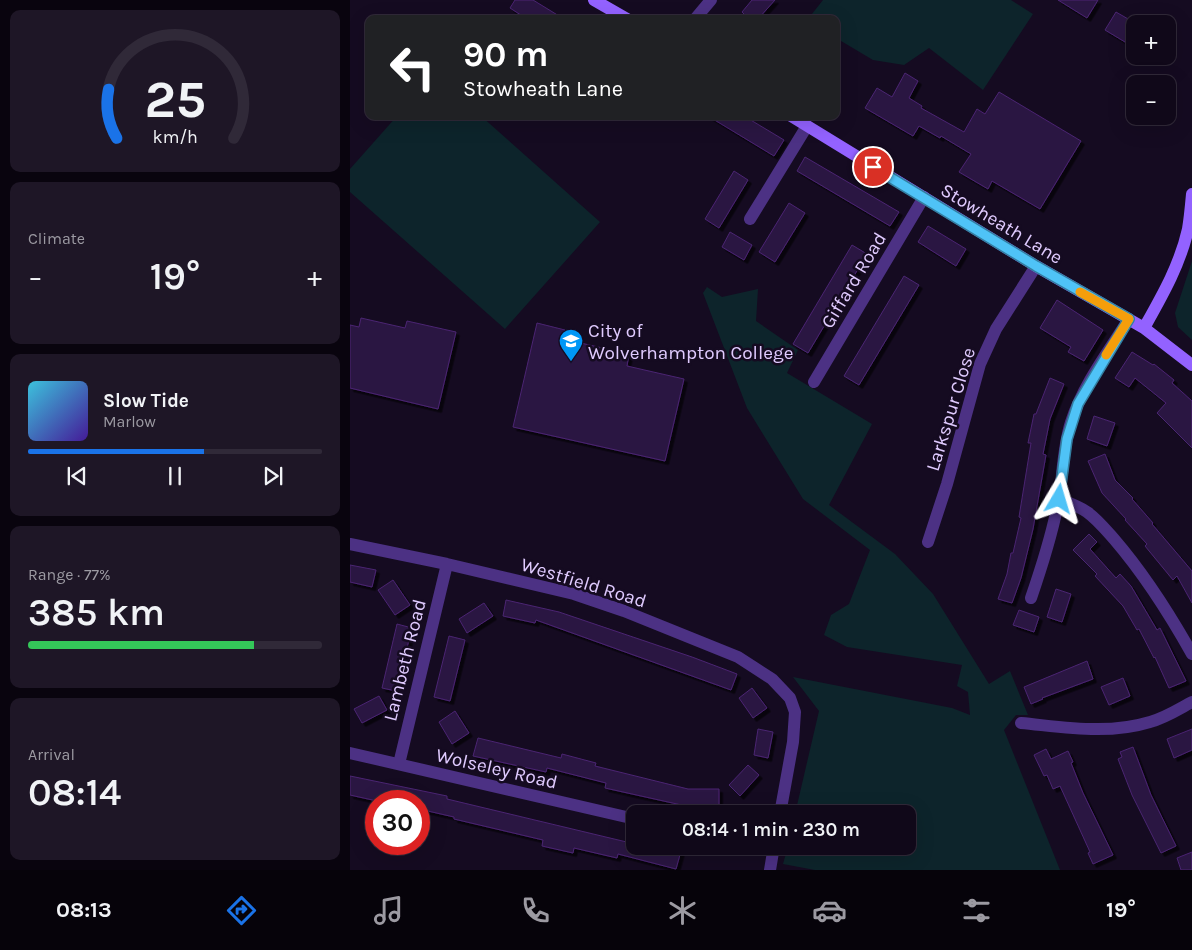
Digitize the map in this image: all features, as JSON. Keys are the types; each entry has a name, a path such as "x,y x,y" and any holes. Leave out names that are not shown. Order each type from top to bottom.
{"street":[{"path":"594,0 620,15"},
{"path":"698,15 711,0"},
{"name":"Stowheath Lane","path":"797,120 1036,266 1144,328 1192,365"},
{"path":"750,219 807,126"},
{"path":"1144,328 1170,282 1181,253 1188,228 1192,194"},
{"name":"Giffard Road","path":"814,382 924,198"},
{"name":"Larkspur Close","path":"928,542 947,484 980,364 996,329 1036,266"},
{"path":"1031,598 1042,565 1059,499 1067,439 1078,404 1129,319"},
{"path":"1059,499 1088,513 1123,550 1145,576 1168,611 1192,654"},
{"name":"Westfield Road","path":"350,544 447,564 574,594 624,611 738,657 772,679 790,698 795,712 794,732 782,805"},
{"name":"Lambeth Road","path":"399,764 447,564"},
{"path":"1021,722 1081,729 1116,729 1152,722 1192,702"},
{"name":"Wolseley Road","path":"350,753 626,817"},
{"path":"770,870 773,855"}],"shaded area":[{"path":"823,0 1011,0 1033,14 983,90 929,48 904,65 873,60 840,40 840,15 811,15"},
{"path":"393,120 485,120 600,222 505,329 350,192 350,169"},
{"path":"1192,261 1192,340 1178,327 1175,313"},
{"path":"707,287 722,297 758,289 756,321 798,350 787,373 872,424 829,505 895,554 933,594 989,684 1010,671 1028,715 1016,715 1004,730 1060,870 815,870 783,864 786,855 916,855 916,805 797,805 819,711 793,677 952,708 970,715 968,692 957,686 962,665 847,647 824,635 831,615 849,604 870,550 803,499 747,408 703,293"}],"building":[{"path":"515,0 533,0 557,15 521,15 510,8"},
{"path":"752,0 775,0 762,15 745,15 742,12"},
{"path":"1058,0 1098,0 1087,18"},
{"path":"1116,12 1126,18 1126,43 1105,30"},
{"path":"905,73 918,81 909,98 922,106 921,108 964,132 977,109 985,114 999,92 1081,141 1040,209 992,181 988,189 959,172 971,154 941,136 940,138 919,126 913,136 865,108 877,88 892,97"},
{"path":"715,120 751,120 784,140 774,156"},
{"path":"805,157 899,212 890,226 797,171"},
{"path":"734,171 748,180 719,228 705,219"},
{"path":"789,203 805,213 775,262 759,252"},
{"path":"928,226 966,249 956,266 918,242"},
{"path":"730,232 752,245 744,260 722,247"},
{"path":"852,245 867,254 808,353 793,344"},
{"path":"904,276 919,285 859,385 844,376"},
{"path":"1057,300 1103,330 1084,361 1068,352 1071,347 1040,328"},
{"path":"361,318 405,328 407,321 456,332 438,409 350,388 350,325 359,327"},
{"path":"537,323 565,330 563,339 629,354 627,366 684,379 665,461 513,427"},
{"path":"1132,352 1154,364 1174,380 1172,383 1192,401 1192,448 1157,413 1166,403 1135,378 1129,387 1115,378"},
{"path":"1050,378 1064,384 1050,419 1043,454 1046,455 1033,529 1021,578 1012,603 998,599 1007,574 1011,553 1013,553 1021,518 1019,517 1031,443 1028,443 1034,414 1036,414"},
{"path":"1094,416 1115,423 1107,446 1087,439"},
{"path":"1105,454 1115,480 1133,498 1152,524 1192,571 1192,603 1177,576 1173,580 1145,546 1147,544 1102,493 1088,461"},
{"path":"1089,534 1097,542 1090,549 1116,578 1120,574 1131,586 1157,630 1160,628 1186,681 1169,688 1155,657 1123,606 1095,576 1097,574 1073,550"},
{"path":"350,565 376,570 372,587 350,582"},
{"path":"393,580 410,605 395,615 378,590"},
{"path":"1056,589 1071,594 1062,622 1047,617"},
{"path":"506,600 559,612 737,674 731,690 536,620 535,623 503,616"},
{"path":"484,603 493,616 467,633 459,619"},
{"path":"1019,610 1039,617 1034,632 1013,625"},
{"path":"397,624 412,628 396,691 382,688"},
{"path":"449,636 465,640 450,701 434,697"},
{"path":"1087,661 1093,679 1031,704 1024,687"},
{"path":"1123,678 1130,696 1109,705 1101,687"},
{"path":"752,688 767,708 753,718 739,698"},
{"path":"379,696 387,710 362,723 354,709"},
{"path":"455,711 469,733 452,744 439,722"},
{"path":"758,729 773,732 768,758 754,755"},
{"path":"1192,729 1192,750 1174,758 1167,739"},
{"path":"478,738 561,758 562,754 596,763 595,766 688,789 719,789 719,805 682,805 605,788 606,783 547,768 546,772 473,756"},
{"path":"1133,747 1151,795 1176,846 1161,853 1132,795 1118,759 1122,757 1120,752"},
{"path":"1046,749 1051,759 1068,751 1083,793 1113,855 1093,864 1088,853 1090,852 1060,786 1053,789 1047,775 1044,776 1034,755"},
{"path":"748,765 759,775 740,796 729,785"},
{"path":"350,776 418,790 365,790 365,798 350,795"},
{"path":"430,792 447,796 447,799 626,842 626,855 680,855 676,869 618,854 617,858 574,848 573,853 542,846 543,840 454,819 454,817 430,812"},
{"path":"1192,852 1192,870 1181,870 1177,858"}],"slow traffic":[{"path":"1080,292 1129,319 1106,355"}],"place":[{"name":"City of Wolverhampton College","path":"571,362"}],"route":[{"path":"873,167 1036,266 1129,319 1088,385 1070,423 1059,499"}]}
